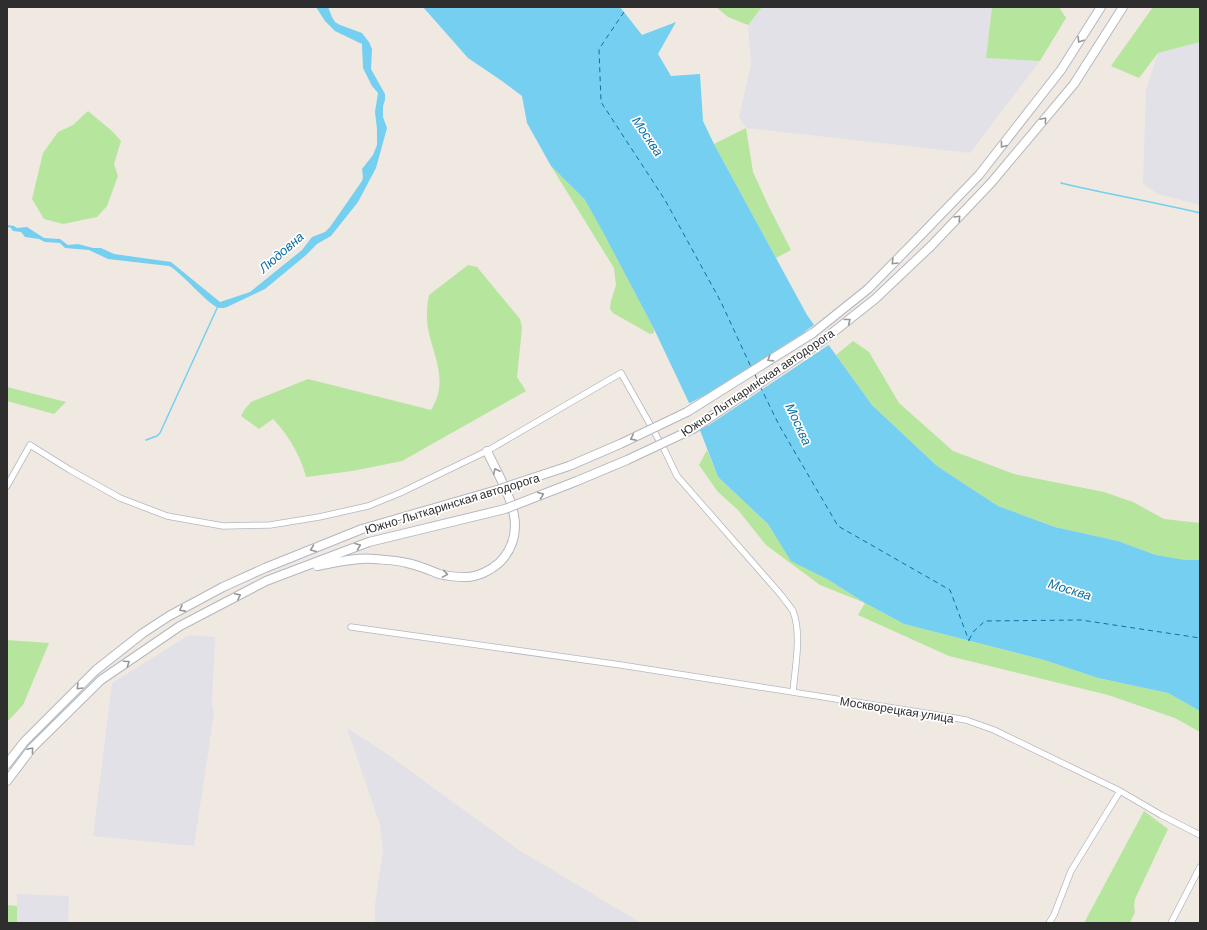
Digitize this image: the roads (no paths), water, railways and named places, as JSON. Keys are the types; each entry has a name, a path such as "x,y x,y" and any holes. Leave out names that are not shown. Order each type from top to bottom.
{"main road":[{"name":"Южно-Лыткаринская автодорога","path":"7,764 24,742 96,670 143,632 223,587 265,568 362,530 497,490 569,466 620,444 687,412 813,333 868,289 979,175 1061,70 1101,7"},
{"name":"Южно-Лыткаринская автодорога","path":"7,781 32,748 101,680 180,626 266,581 369,542 505,509 627,460 692,429 822,341 875,299 931,246 991,183 1074,84 1123,7"},
{"path":"292,571 342,561 372,559 408,563 441,574 468,577 481,574 493,568 503,558 510,547 515,534 516,521 511,501 487,451"}],"street":[{"path":"7,486 30,445 70,470 120,498 167,516 222,526 270,525 319,517 368,506 400,493 487,451 621,373 664,449 677,476 782,596 793,611 797,630 797,654 793,692"},
{"name":"Москворецкая улица","path":"351,627 660,671 966,720 994,730 1120,791 1161,815 1200,835"},
{"path":"1049,923 1054,915 1071,871 1120,791"},
{"path":"1171,923 1200,867"}],"water":[{"path":"316,7 328,7 335,22 362,33 369,42 372,49 371,69 385,94 383,117 387,128 376,168 358,202 331,236 317,244 305,256 265,289 226,307 220,308 209,302 181,275 169,266 108,259 89,250 65,248 60,243 45,242 39,239 25,237 21,232 13,231 10,227 7,228 7,225 17,228 27,227 44,238 60,239 68,245 78,244 93,248 101,248 114,254 171,262 220,302 250,292 302,250 312,237 325,232 330,227 362,181 362,169 373,155 377,145 375,112 378,93 372,86 363,68 362,44 335,31 325,21"},
{"name":"Москва","path":"423,7 620,7 642,35 676,22 658,54 671,76 700,74 703,121 714,144 807,315 872,405 937,466 998,506 1055,527 1118,541 1156,555 1184,560 1200,560 1200,711 1168,693 1098,678 1044,660 904,624 865,603 827,579 791,561 768,524 718,477 691,407 654,329 585,200 551,166 527,123 522,96 468,58"}],"waterway":[{"path":"1061,183 1200,213"},
{"path":"146,440 157,436 160,433 218,306"}],"water label":[{"name":"Людовна","path":"281,252"}]}
